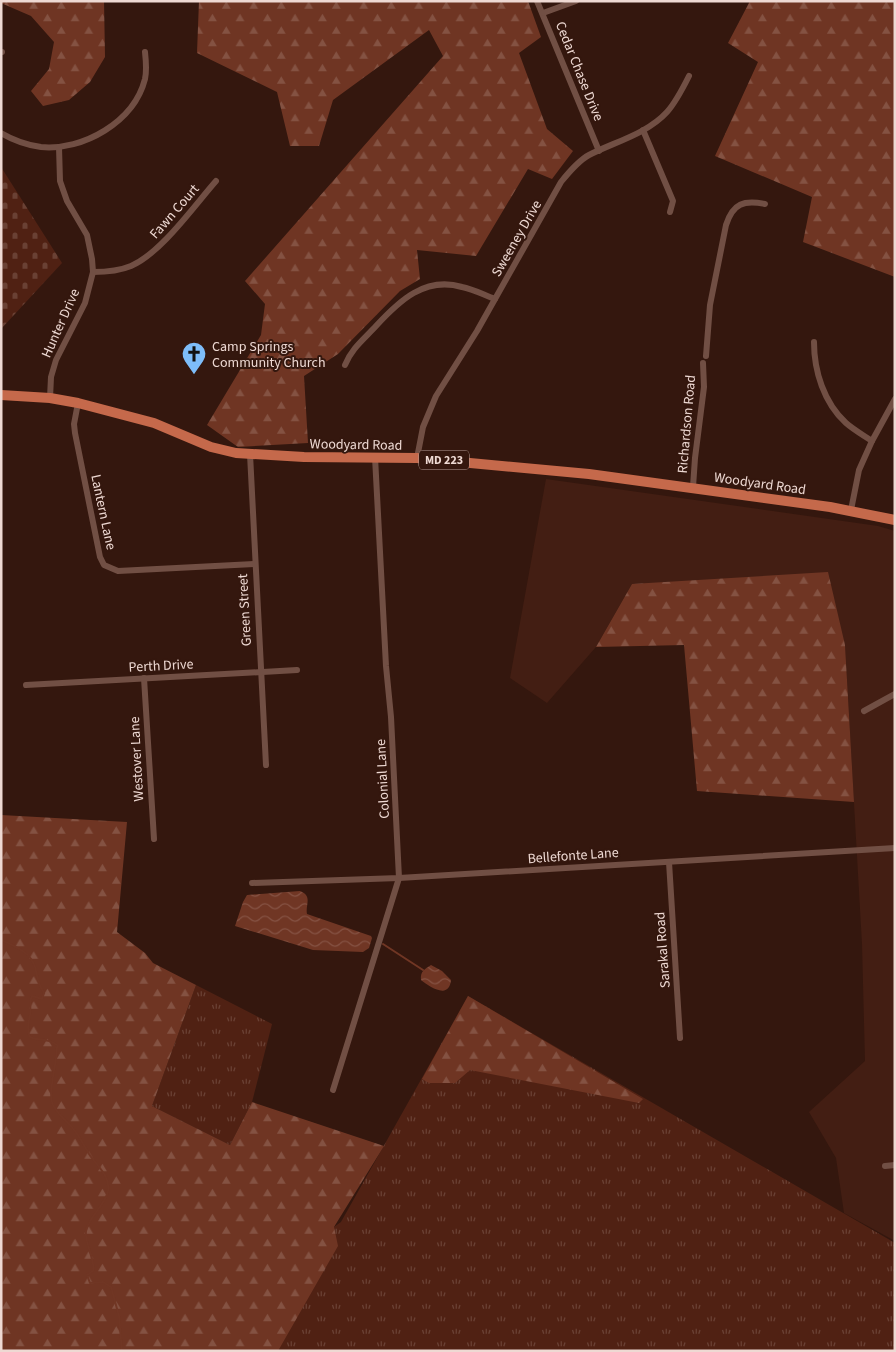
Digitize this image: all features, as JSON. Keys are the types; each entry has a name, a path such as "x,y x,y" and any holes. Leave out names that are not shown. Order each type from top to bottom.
{"main road":[{"name":"Woodyard Road","path":"1,395 50,398 78,403 159,424 210,447 250,454 417,458 589,474 851,510 895,520"}],"street":[{"name":"Cedar Chase Drive","path":"537,1 599,151"},
{"path":"543,13 576,1"},
{"path":"1,133 27,144 40,146 77,144 92,138 106,130 125,113 140,92 147,68 145,52"},
{"name":"Sweeney Drive","path":"417,458 423,427 436,396 495,299 561,182 587,156 655,123 667,113 689,76"},
{"path":"643,130 673,201 670,212"},
{"name":"Hunter Drive","path":"50,398 51,378 56,360 85,303 93,272 91,248 87,236 78,217 67,201 60,181 58,170 59,146"},
{"name":"Fawn Court","path":"93,272 109,272 132,266 156,251 216,181"},
{"path":"706,356 710,305 728,218 730,213 741,204 751,201 765,204"},
{"path":"345,365 349,354 391,310 411,294 427,287 444,284 461,286 495,299"},
{"path":"814,342 814,356 821,385 830,404 847,424 872,441"},
{"name":"Richardson Road","path":"693,487 704,387 703,362"},
{"path":"851,510 859,470 872,441 895,399"},
{"name":"Lantern Lane","path":"78,403 74,433 100,557 104,565 118,571 254,564"},
{"name":"Green Street","path":"250,454 254,564 266,765"},
{"name":"Colonial Lane","path":"333,1090 399,878 375,457"},
{"name":"Perth Drive","path":"26,685 297,670"},
{"name":"Westover Lane","path":"144,678 154,839"},
{"path":"864,711 895,694"},
{"name":"Bellefonte Lane","path":"252,883 399,878 895,848"},
{"name":"Sarakal Road","path":"669,862 680,1038"},
{"path":"885,1166 895,1165"}],"shaded area":[{"path":"546,479 878,526 895,531 895,1241 844,1213 836,1158 809,1112 865,1061 862,944 845,645 632,584 596,647 547,703 510,678"}],"green space":[{"path":"1,1 104,1 105,57 90,82 69,100 43,106 31,91 49,69 54,42 31,16 1,3"},
{"path":"199,1 528,1 541,37 519,53 547,129 573,151 552,179 528,169 476,256 417,250 420,279 400,291 338,354 304,376 308,443 238,447 207,425 261,335 265,304 245,281 443,56 429,30 333,100 319,146 290,146 277,92 197,53"},
{"path":"750,1 895,1 895,277 803,242 812,197 715,156 758,62 728,43"},
{"path":"1,167 62,263 1,329"},
{"path":"828,572 845,645 854,802 697,791 684,645 596,647 632,584"},
{"path":"1,815 127,822 117,932 145,953 153,963 196,985 152,1106 230,1145 252,1102 384,1146 334,1227 338,1246 278,1351 1,1351"},
{"path":"196,985 272,1024 252,1102 230,1145 152,1106"},
{"path":"468,996 895,1243 895,1351 266,1351 334,1227 341,1222"},
{"path":"468,996 643,1099 639,1103 470,1070 455,1083 429,1083 422,1079"}],"water":[{"path":"300,891 306,895 308,901 307,914 371,936 369,948 363,952 313,950 235,926 247,895"},
{"path":"431,965 442,971 451,980 450,986 447,989 439,990 421,980 422,972"}],"waterway":[{"path":"1,940 26,953 33,962 44,993 42,999 32,996 31,998 28,1033 34,1039 50,1041 57,1045 51,1100 58,1112 73,1128 107,1180 108,1191 104,1201 90,1221 86,1231 93,1267 93,1271 87,1275 90,1283 103,1282 111,1287 119,1316 122,1351"},
{"path":"383,944 423,970"}],"place":[{"name":"Camp Springs Community Church","path":"194,375"}]}
